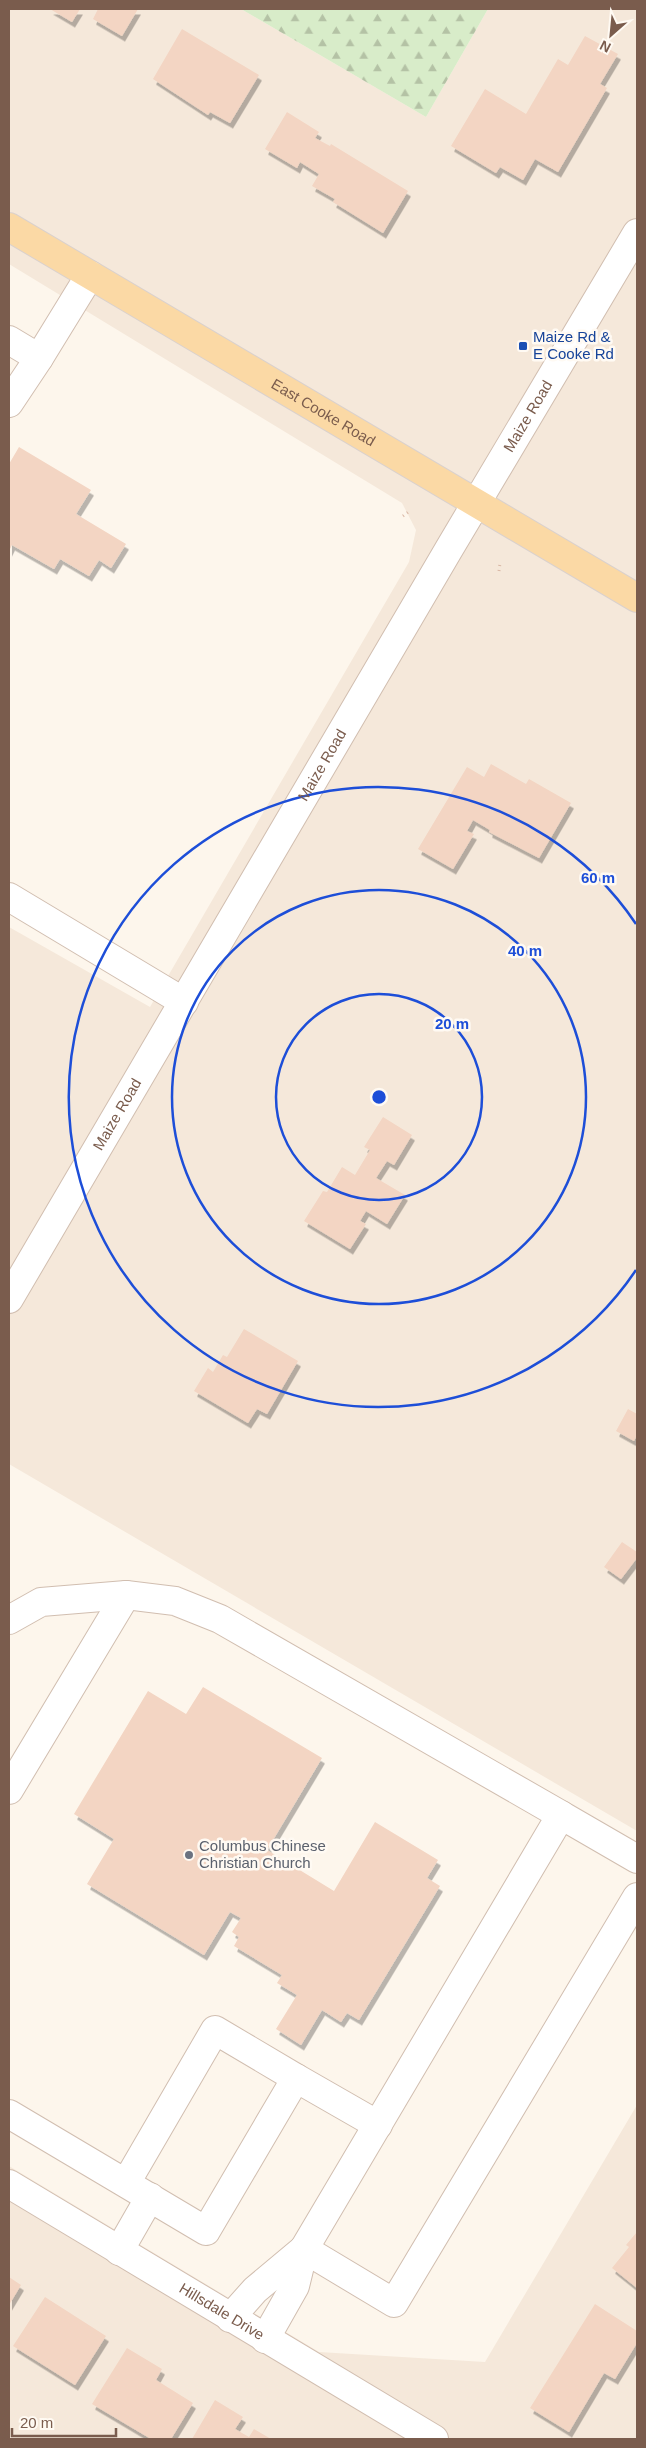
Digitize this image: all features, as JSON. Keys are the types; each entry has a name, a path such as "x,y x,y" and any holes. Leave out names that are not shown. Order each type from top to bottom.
{"main road":[{"name":"East Cooke Road","path":"9,227 637,598"}],"street":[{"name":"Maize Road","path":"9,1300 637,233"},
{"path":"9,403 90,275"},
{"path":"9,340 39,358"},
{"path":"9,898 184,1002"},
{"path":"9,1620 41,1602 126,1596 175,1601 220,1618 637,1859"},
{"path":"9,1790 126,1596"},
{"path":"265,2339 295,2286 304,2249 561,1815"},
{"path":"304,2249 394,2303 637,1897"},
{"path":"126,2183 216,2030 378,2125"},
{"path":"9,2114 206,2231 296,2078"},
{"name":"Hillsdale Drive","path":"9,2184 434,2439"},
{"path":"119,2251 150,2197"},
{"path":"230,2318 255,2290 304,2249"}],"path":[{"path":"403,516 411,510"},
{"path":"499,571 500,564"}],"shaded area":[{"path":"9,9 241,9 426,117 488,9 637,9 637,1831 9,1464 9,927 150,1007 409,562 416,530 402,503 9,264"},
{"path":"637,2105 637,2439 9,2439 9,2166 319,2352 485,2362"}],"green space":[{"path":"241,9 488,9 426,117"}],"building":[{"path":"50,9 80,9 72,22"},
{"path":"98,9 138,9 122,36 93,19"},
{"path":"182,29 259,75 230,123 210,112 208,115 153,79"},
{"path":"585,36 618,54 600,84 607,88 558,172 535,159 523,180 500,167 496,173 451,146 485,89 526,114 558,59 568,65"},
{"path":"287,112 319,132 315,138 330,146 331,144 408,191 383,233 333,202 335,199 312,186 319,174 300,162 297,168 265,149"},
{"path":"19,447 91,490 76,514 126,544 111,568 99,560 89,576 60,559 54,569 12,545 9,551 9,464"},
{"path":"491,764 526,784 529,779 571,803 539,858 489,832 490,830 473,820 467,831 474,834 453,869 418,849 467,767 484,777"},
{"path":"383,1117 412,1135 394,1165 387,1161 376,1178 405,1195 387,1224 366,1211 360,1221 366,1224 350,1249 304,1221 323,1191 327,1192 342,1167 355,1175 370,1150 364,1147"},
{"path":"244,1329 298,1361 267,1414 257,1409 248,1423 194,1391 208,1368 213,1372 223,1355 227,1357"},
{"path":"628,1409 637,1414 637,1435 634,1441 616,1431"},
{"path":"622,1542 637,1552 637,1558 621,1579 604,1567"},
{"name":"Columbus Chinese Christian Church","path":"203,1687 322,1758 267,1850 334,1891 375,1822 438,1860 427,1878 440,1886 359,2020 347,2013 341,2022 322,2010 301,2045 276,2029 297,1995 277,1983 282,1975 234,1946 239,1937 232,1932 241,1918 230,1912 204,1955 87,1884 114,1839 74,1814 148,1691 186,1714"},
{"path":"637,2232 637,2288 612,2268 629,2247 626,2245"},
{"path":"9,2277 21,2285 9,2305"},
{"path":"45,2297 106,2336 75,2385 13,2346"},
{"path":"595,2304 637,2331 637,2343 615,2379 604,2373 569,2432 530,2408"},
{"path":"127,2348 162,2369 156,2380 193,2403 171,2439 151,2439 92,2404"},
{"path":"215,2400 243,2417 235,2429 249,2437 254,2429 271,2439 192,2439"}],"place":[{"name":"Maize Rd & E Cooke Rd","path":"523,346"},
{"name":"Columbus Chinese Christian Church","path":"189,1855"}]}
